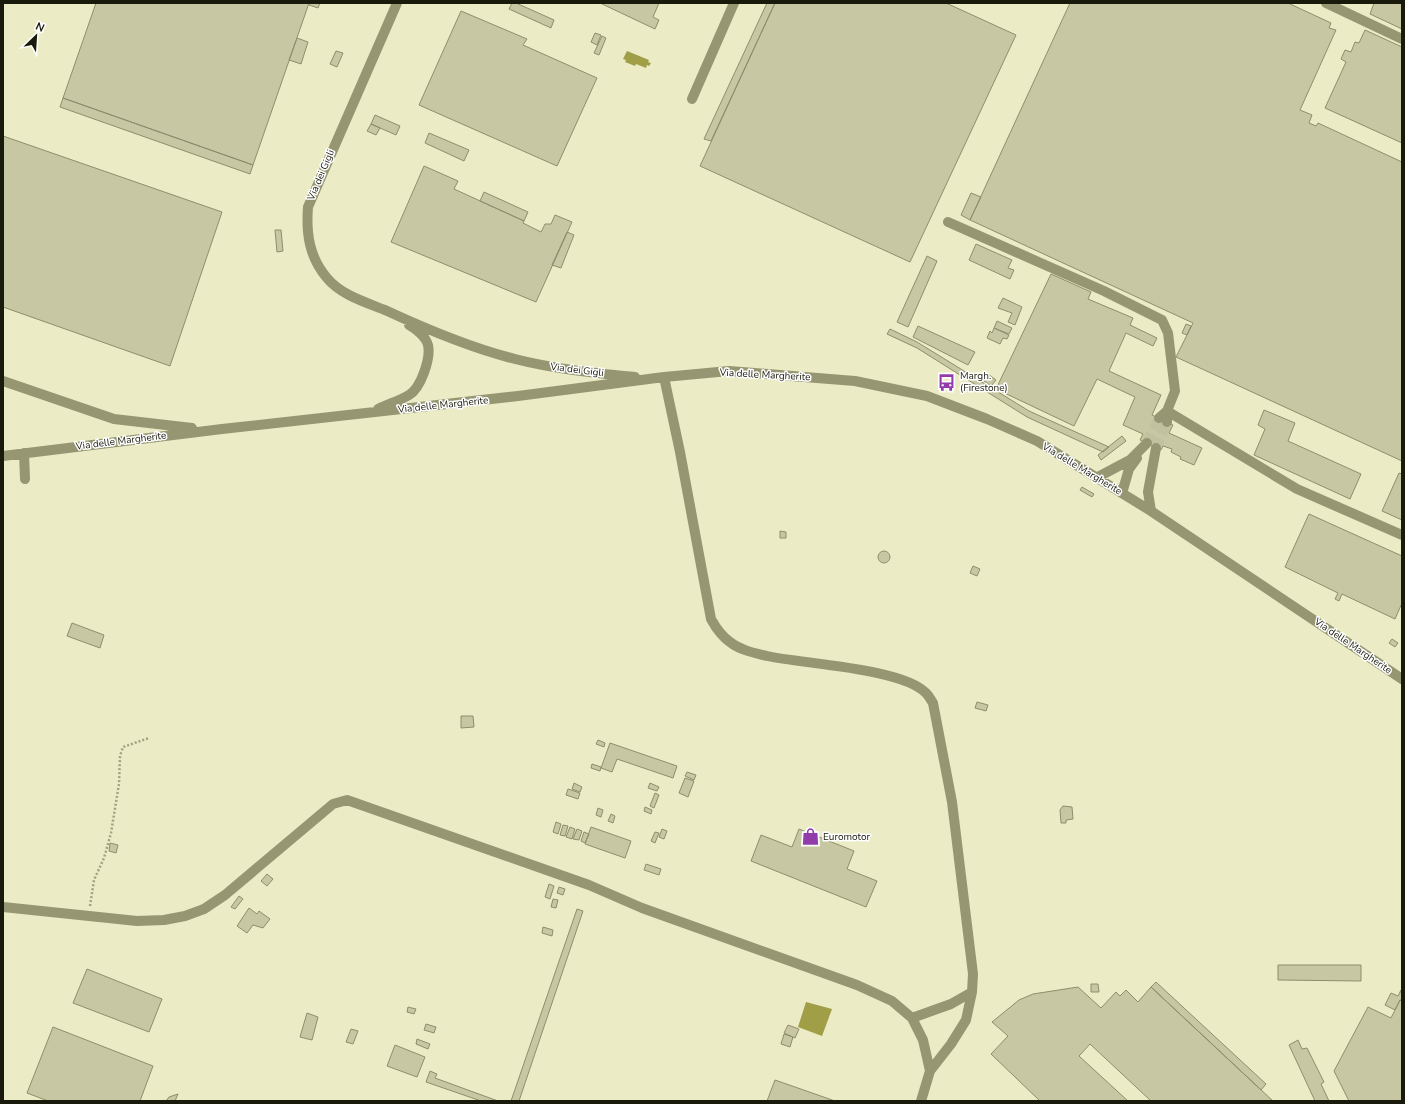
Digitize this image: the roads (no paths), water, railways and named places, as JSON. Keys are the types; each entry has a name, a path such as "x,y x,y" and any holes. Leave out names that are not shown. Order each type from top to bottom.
{"street":[{"name":"Via dei Gigli","path":"397,3 308,207 307,226 309,244 315,261 327,278 338,289 394,315 514,359 550,367 649,379"},
{"path":"692,99 734,3"},
{"path":"1326,3 1402,39"},
{"path":"948,222 1104,292 1162,320 1168,333 1175,391 1164,417 1297,488 1402,535"},
{"name":"Via dei Gigli","path":"373,412 410,395 425,371 428,358 428,344 417,330 394,315"},
{"name":"Via delle Margherite","path":"3,456 222,429 518,396 664,377 729,371 854,381 927,396 988,419 1037,441 1151,511 1402,679"},
{"path":"664,377 680,452 711,619 720,633 731,643 750,652 777,658 871,671 897,678 925,693 933,704 952,802 973,974 972,992 966,1020 951,1044 930,1070 921,1101"},
{"path":"3,381 114,419 182,428 222,429"},
{"path":"1096,478 1130,460 1152,445"},
{"path":"1122,493 1129,469 1152,445"},
{"path":"1151,511 1148,492 1152,445"},
{"path":"24,453 25,479"},
{"path":"3,907 137,921 164,920 185,916 204,909 225,895 334,804 347,800 589,885 642,908 857,985 892,1001 912,1018 922,1040 930,1070"},
{"path":"912,1018 951,1004 972,992"}],"tunnel":[{"path":"1147,443 1159,418"},
{"path":"1156,448 1167,422"}],"place":[{"name":"Margh. (Firestone)","path":"947,382"},
{"name":"Euromotor","path":"810,837"}]}
